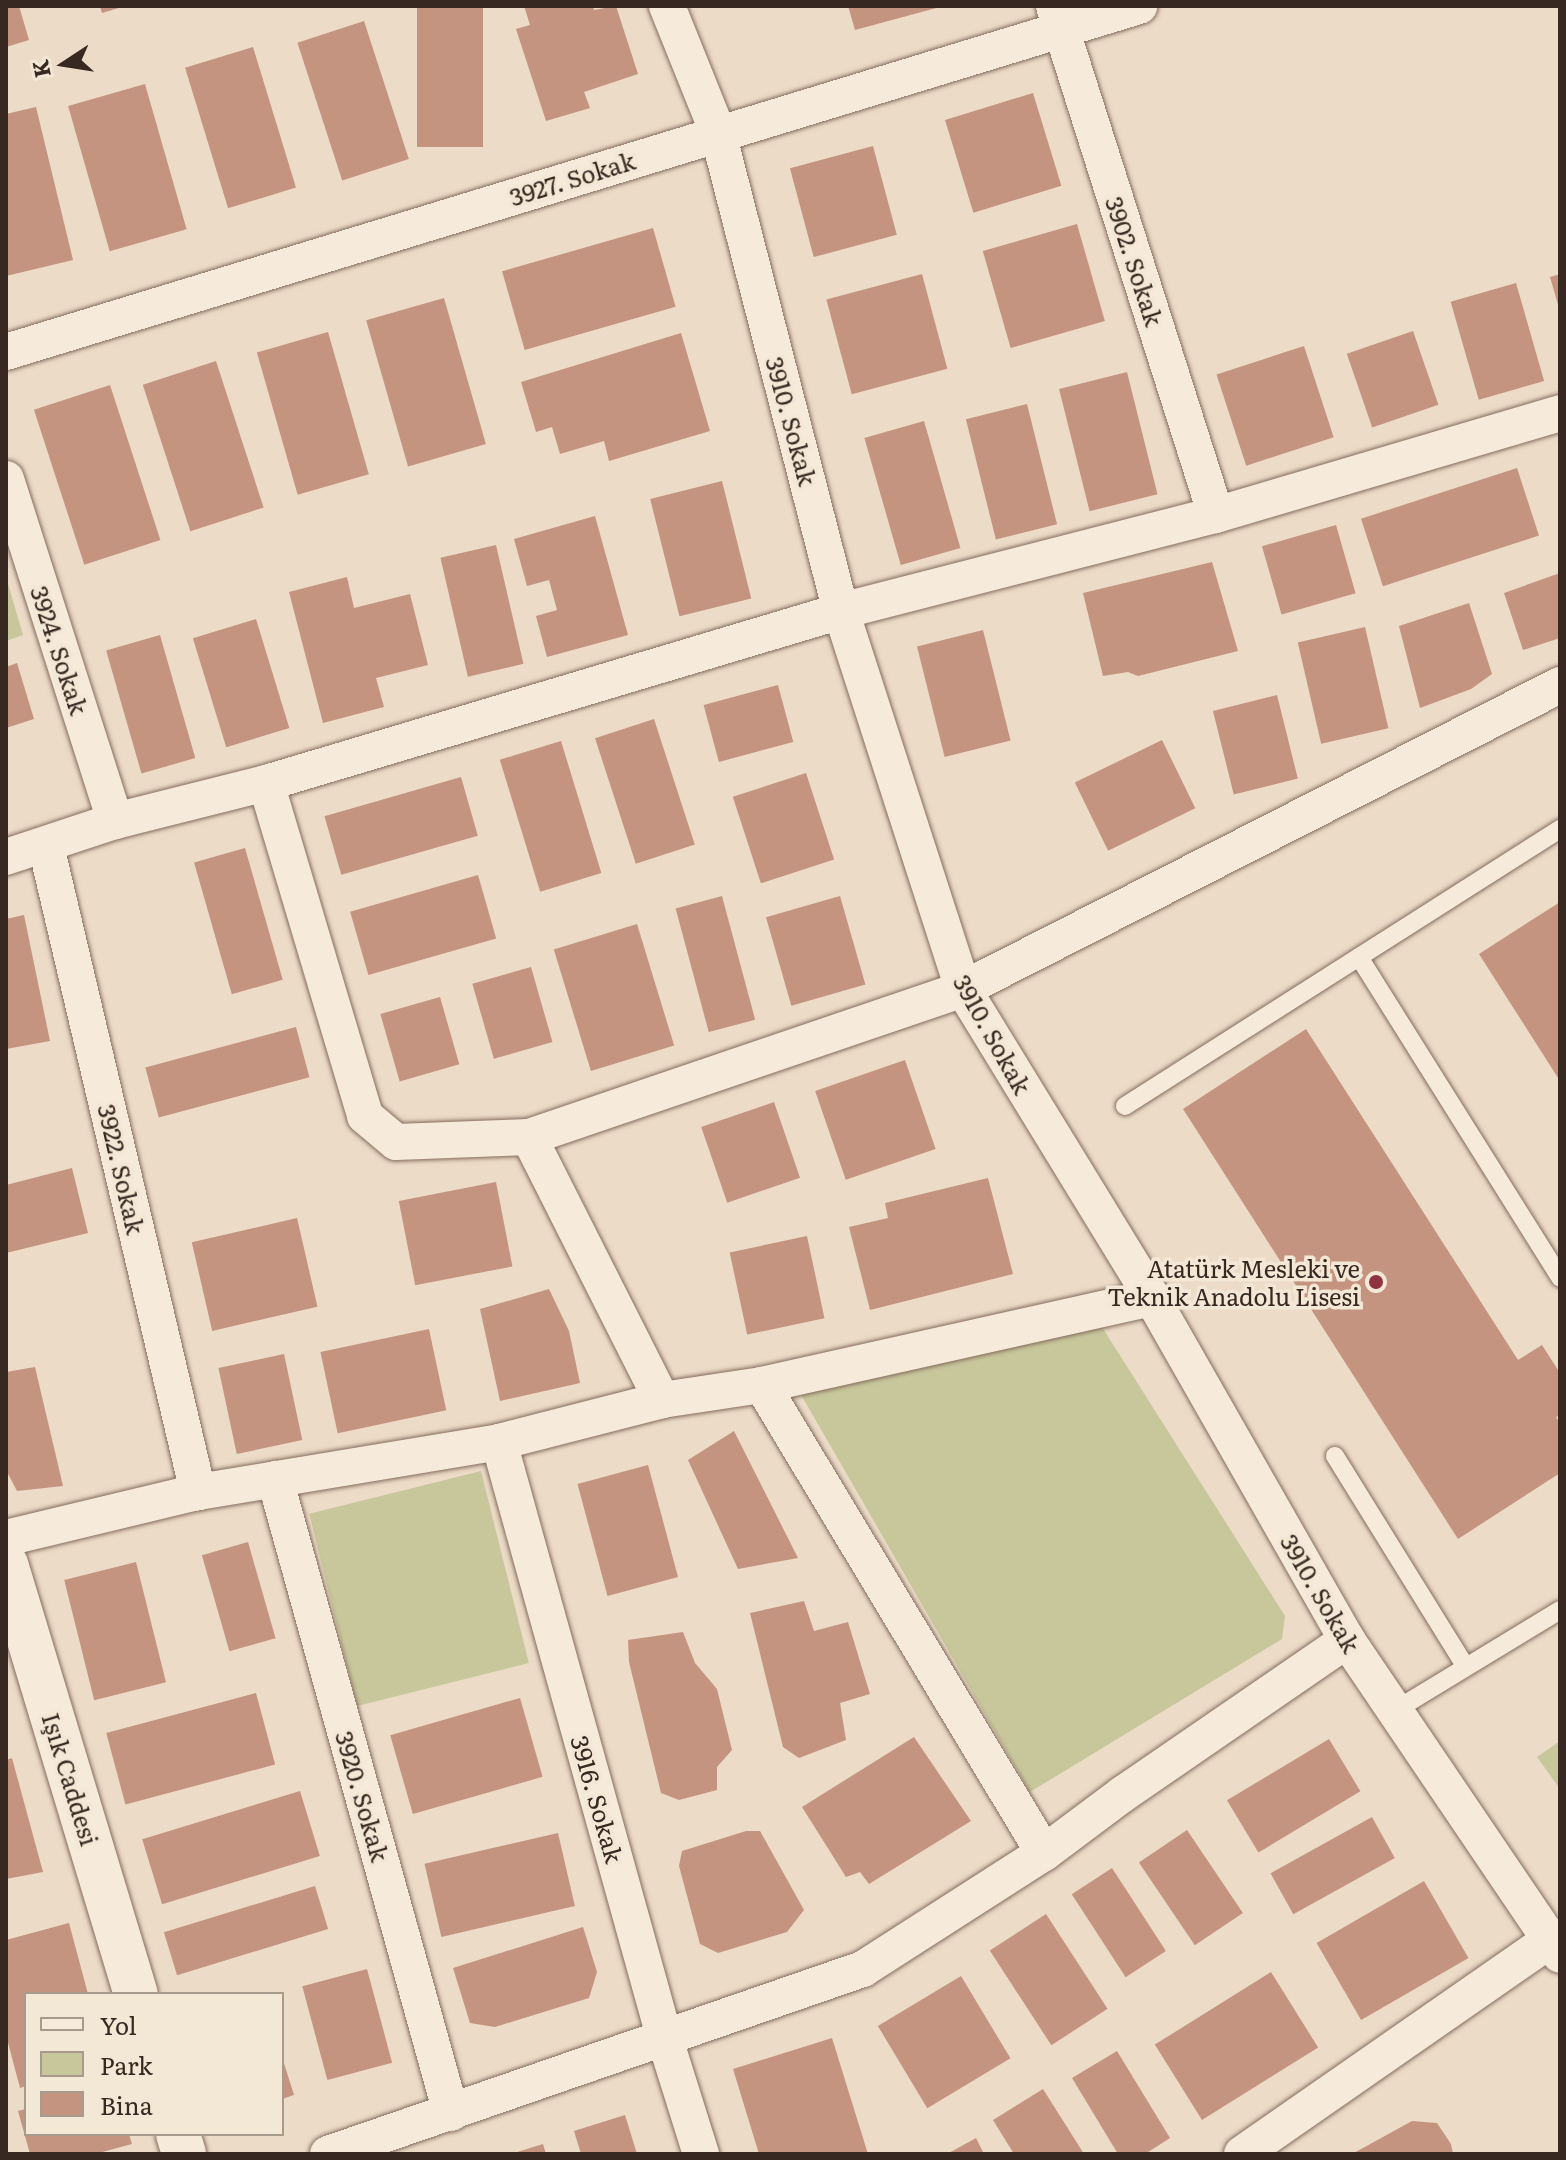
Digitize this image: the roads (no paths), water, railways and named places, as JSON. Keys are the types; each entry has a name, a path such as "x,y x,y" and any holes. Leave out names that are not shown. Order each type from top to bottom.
{"street":[{"name":"3910. Sokak","path":"667,6 718,133 841,611 963,989 1152,1298 1347,1640 1554,1948"},
{"name":"3927. Sokak","path":"6,352 718,133 1057,18 1139,6"},
{"name":"3902. Sokak","path":"1057,18 1216,515"},
{"path":"6,857 115,821 266,783 841,611 1216,515 1560,413"},
{"name":"3924. Sokak","path":"6,479 115,821"},
{"path":"266,783 365,1116 396,1142 529,1137 963,989 1560,685"},
{"name":"3922. Sokak","path":"46,846 198,1492"},
{"path":"529,1137 662,1400"},
{"path":"6,1538 198,1492 499,1442 662,1400 762,1385 1152,1298"},
{"path":"762,1385 1044,1853"},
{"name":"3916. Sokak","path":"499,1442 664,2036 701,2154"},
{"name":"3920. Sokak","path":"275,1479 451,2113"},
{"name":"Işık Caddesi","path":"6,1564 135,1992"},
{"path":"328,2154 863,1969 1044,1853 1123,1794 1347,1640"},
{"path":"1242,2154 1554,1948"}],"lane":[{"path":"1125,1106 1560,829"},
{"path":"1359,957 1560,1278"},
{"path":"1335,1456 1466,1667"},
{"path":"1394,1711 1560,1610"}],"place":[{"name":"Atatürk Mesleki ve Teknik Anadolu Lisesi","path":"1376,1282"}]}
